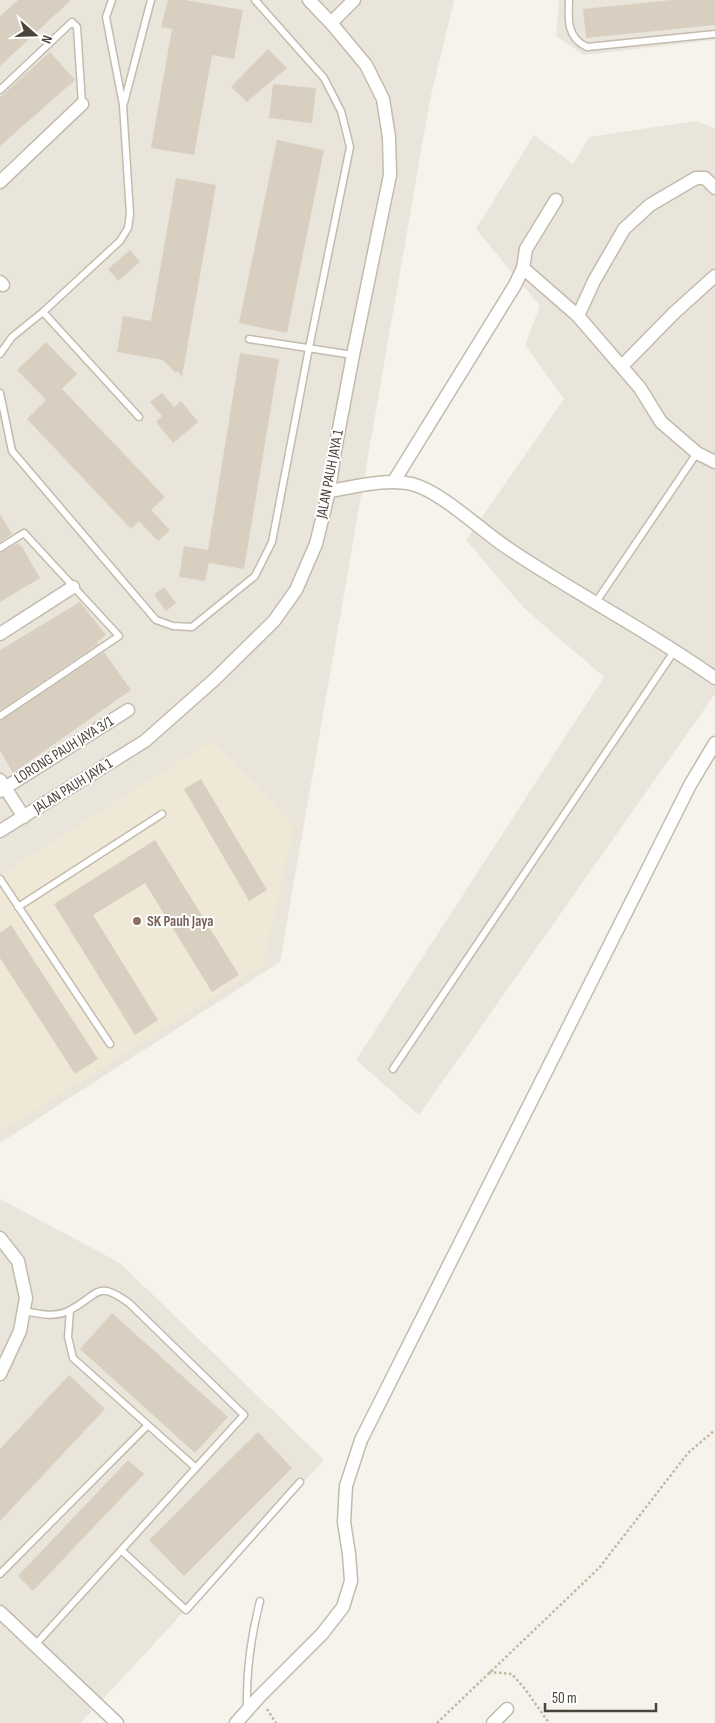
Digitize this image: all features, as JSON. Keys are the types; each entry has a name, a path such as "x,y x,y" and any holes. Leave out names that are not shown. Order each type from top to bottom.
{"street":[{"name":"JALAN PAUH JAYA 1","path":"0,831 145,740 215,679 274,621 296,590 316,544 329,491 353,355 390,175 389,137 383,99 366,65 309,0"},
{"path":"330,22 354,0"},
{"path":"0,182 82,104"},
{"path":"578,316 594,281 624,228 650,206 696,178 705,178 715,188"},
{"path":"394,481 515,285 523,268 526,249 556,200"},
{"path":"523,268 578,316 640,388 661,422 697,453 715,462"},
{"path":"622,366 674,313 715,276"},
{"path":"329,491 394,481 413,485 441,498 509,549 675,650 715,678"},
{"path":"0,634 73,587"},
{"name":"LORONG PAUH JAYA 3/1","path":"2,786 128,710"},
{"path":"236,1723 259,1697 322,1634 343,1607 351,1581 344,1522 346,1486 362,1440 690,785 715,743"},
{"path":"2,786 24,817"},
{"path":"0,1238 18,1261 26,1298 20,1331 0,1374"},
{"path":"0,1612 117,1723"},
{"path":"493,1723 508,1709"}],"lane":[{"path":"0,354 12,337 43,312 120,241 128,228 130,214 123,105 106,17 112,0"},
{"path":"123,105 152,0"},
{"path":"0,393 12,450 156,620 173,626 192,627 255,576 272,542 350,147 341,111 324,78 255,0"},
{"path":"570,0 568,23 577,43 587,47 715,34"},
{"path":"0,90 72,22 77,27 82,104"},
{"path":"43,312 139,417"},
{"path":"249,339 353,355"},
{"path":"596,602 697,453"},
{"path":"0,548 24,533 120,636 0,716"},
{"path":"393,1069 675,650"},
{"path":"18,907 162,814"},
{"path":"0,879 110,1044"},
{"path":"24,1310 44,1315 56,1314 70,1310 94,1293 105,1290 114,1292 129,1303 244,1415 34,1645"},
{"path":"70,1310 68,1337 73,1358 196,1468"},
{"path":"0,1574 147,1426"},
{"path":"121,1550 186,1610 300,1482"},
{"path":"247,1710 246,1691 260,1601"}],"path":[{"path":"437,1723 599,1568 688,1453 715,1430"},
{"path":"489,1672 512,1674 526,1689 549,1723"},
{"path":"259,1697 276,1723"}],"shaded area":[{"path":"0,0 454,0 430,100 280,962 0,1143"},
{"path":"559,0 715,0 715,40 584,55 556,36"},
{"path":"696,121 715,128 715,694 419,1115 356,1060 604,677 524,608 466,540 564,399 525,345 540,306 476,229 534,135 573,164 589,137"},
{"name":"SK Pauh Jaya","path":"212,741 294,825 263,966 0,1132 0,875"},
{"path":"0,1199 120,1263 324,1460 81,1723 0,1723"}],"building":[{"path":"18,0 71,0 0,66 0,16"},
{"path":"168,0 185,0 243,10 234,59 212,55 194,155 151,148 172,29 161,27"},
{"path":"672,0 715,0 715,25 586,38 583,9"},
{"path":"268,49 287,68 247,102 231,87"},
{"path":"50,52 75,80 0,146 0,97"},
{"path":"273,84 316,88 312,123 269,118"},
{"path":"277,140 324,150 287,333 239,323"},
{"path":"176,178 216,185 182,377 178,371 176,373 163,360 117,352 123,316 151,321"},
{"path":"130,250 140,262 118,281 108,269"},
{"path":"46,342 77,374 62,389 165,497 151,510 170,530 158,541 139,521 131,529 27,419 46,400 17,370"},
{"path":"240,353 279,359 244,569 209,563 205,581 179,577 184,546 208,550"},
{"path":"162,393 174,407 181,401 198,422 173,443 156,422 162,416 150,402"},
{"path":"0,514 12,534 0,542"},
{"path":"18,543 40,578 0,602 0,553"},
{"path":"164,587 176,603 166,611 154,595"},
{"path":"80,602 106,635 97,642 98,644 0,710 0,650"},
{"path":"104,652 131,690 13,773 0,750 0,721"},
{"path":"201,779 267,890 249,901 184,789"},
{"path":"155,840 239,975 212,992 145,883 93,915 158,1020 135,1035 54,904"},
{"path":"11,925 98,1059 75,1074 0,958 0,933"},
{"path":"112,1313 228,1417 195,1453 80,1349"},
{"path":"69,1375 105,1409 0,1521 0,1449"},
{"path":"258,1432 292,1468 184,1576 149,1540"},
{"path":"128,1460 144,1474 33,1591 18,1576"}],"place":[{"name":"SK Pauh Jaya","path":"137,921"}]}
